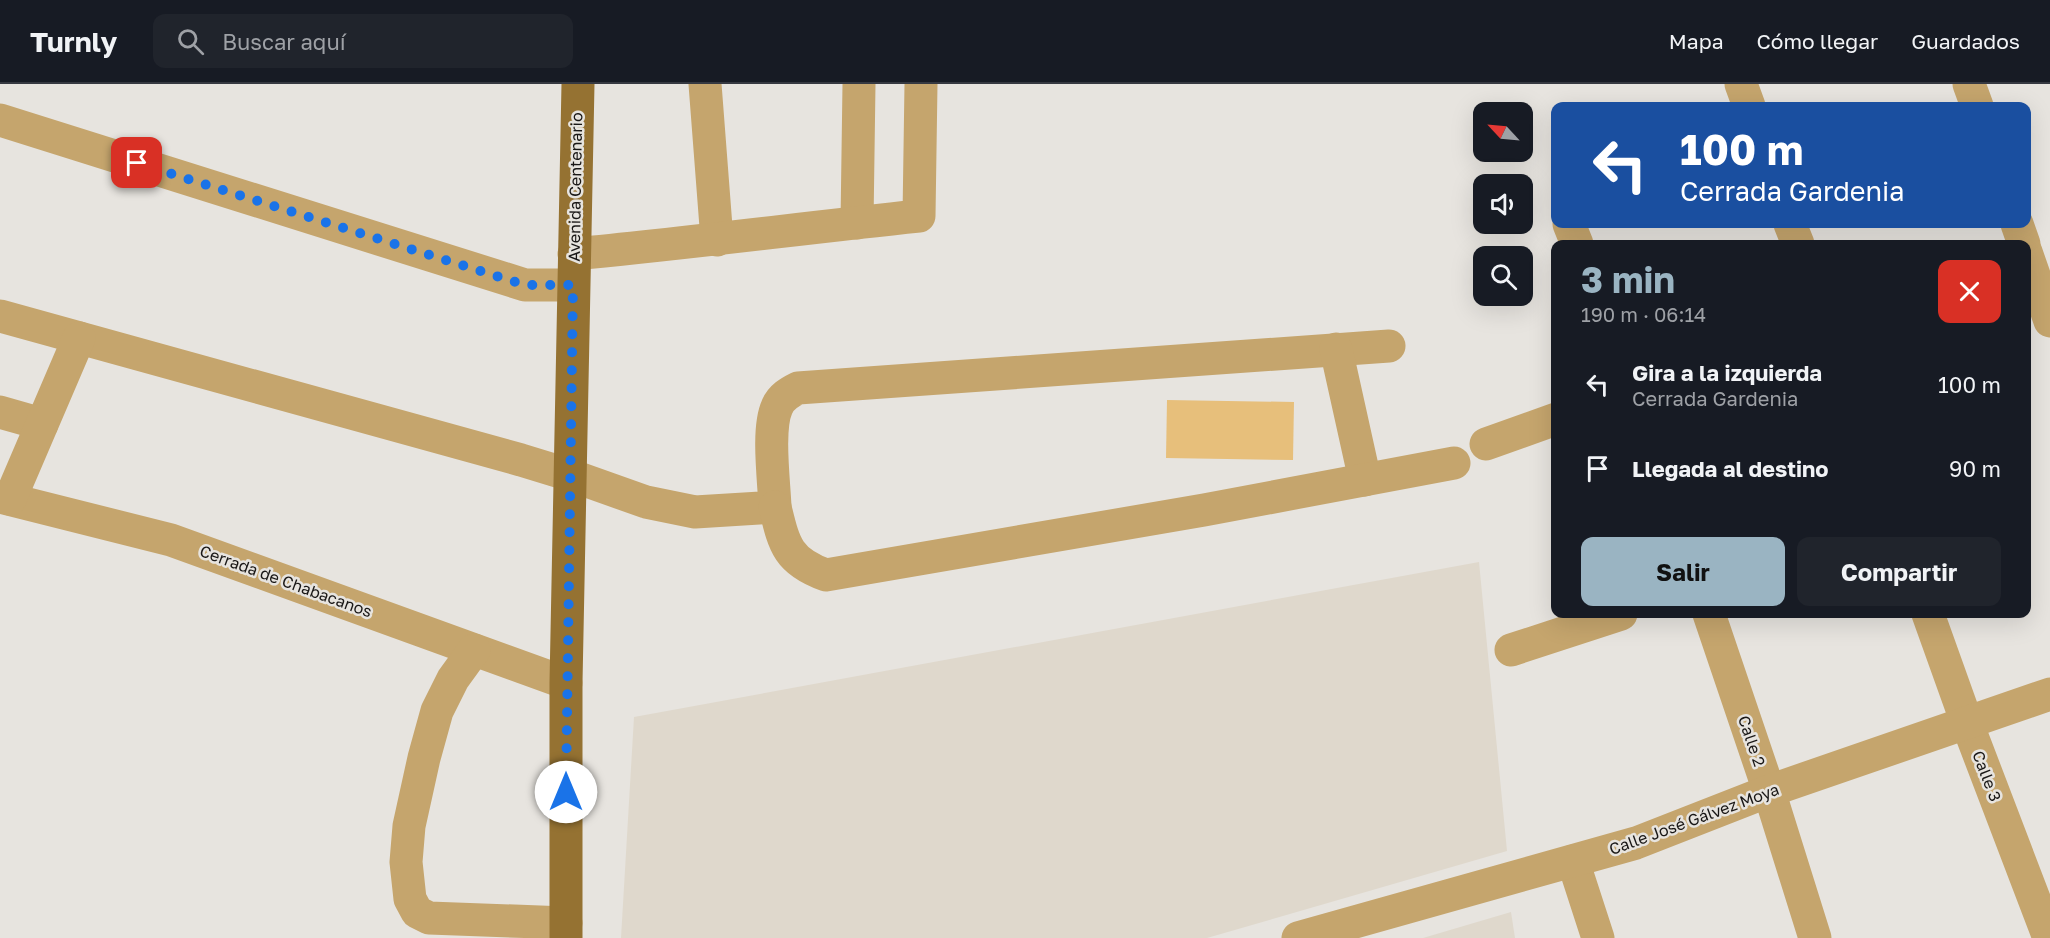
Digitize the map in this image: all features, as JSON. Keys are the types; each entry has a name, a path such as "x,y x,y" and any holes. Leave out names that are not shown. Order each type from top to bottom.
{"main road":[{"name":"Avenida Centenario","path":"566,931 566,683 578,84"}],"street":[{"path":"705,84 717,240"},
{"path":"857,223 859,84"},
{"path":"0,120 525,285 573,269 717,240 919,216 921,84"},
{"path":"1741,84 1748,102"},
{"path":"1969,84 1976,102"},
{"path":"2031,266 2050,321"},
{"path":"0,316 570,475 646,502 695,512 775,507"},
{"path":"5,498 42,424 79,338"},
{"path":"1389,346 798,388 782,400 774,419 775,507 783,540 793,556 808,568 826,575 1204,510 1454,463"},
{"path":"1336,349 1365,480"},
{"path":"0,412 42,424"},
{"path":"1486,444 1551,420"},
{"name":"Cerrada de Chabacanos","path":"5,498 171,540 566,683"},
{"path":"1511,650 1609,618"},
{"name":"Calle 2","path":"1710,618 1769,791 1815,938"},
{"name":"Calle 3","path":"1929,618 2049,938"},
{"path":"474,650 453,679 436,711 409,826 406,862 410,899 417,912 429,918 566,931"},
{"name":"Calle José Gálvez Moya","path":"1298,938 1636,843 1769,791 2050,694"},
{"path":"1573,861 1598,938"}],"shaded area":[{"path":"1167,400 1294,402 1293,460 1166,458"},
{"path":"1479,562 1507,851 1207,938 621,938 634,717"},
{"path":"1511,912 1515,938 1423,938"}],"route":[{"path":"137,163 525,285 573,285 566,660 566,792"}]}
